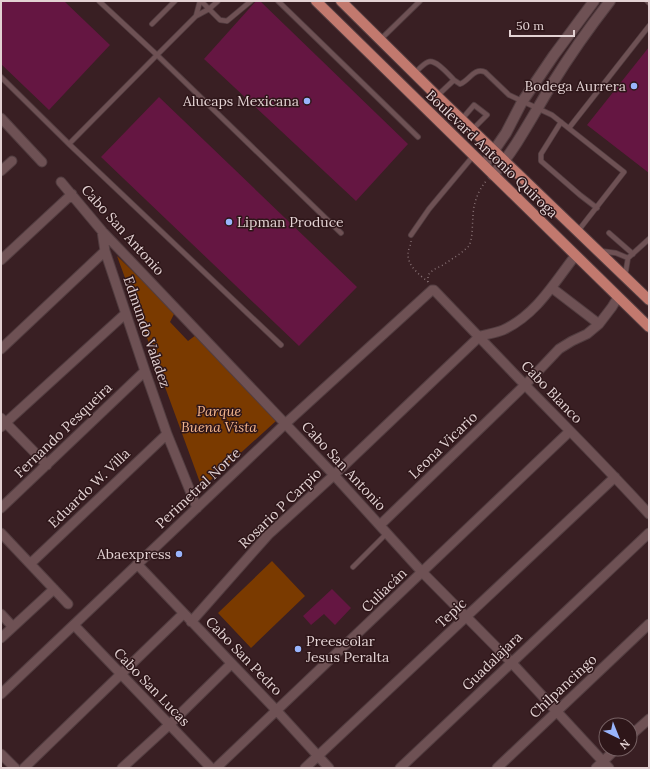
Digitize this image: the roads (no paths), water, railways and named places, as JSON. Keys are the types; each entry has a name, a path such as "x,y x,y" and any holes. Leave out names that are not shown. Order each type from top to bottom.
{"main road":[{"name":"Boulevard Antonio Quiroga","path":"316,1 649,327"},
{"name":"Boulevard Antonio Quiroga","path":"341,1 649,300"}],"street":[{"path":"484,165 506,133 522,102 554,55 594,1"},
{"path":"493,175 505,161 574,49 610,1"},
{"path":"1,118 42,162"},
{"path":"1,171 12,161"},
{"name":"Cabo San Antonio","path":"61,182 102,231 334,475 422,572 511,662 602,766"},
{"path":"1,260 72,194"},
{"name":"Edmundo Valadez","path":"102,231 105,250 125,314 167,434 197,508"},
{"path":"1,349 105,250"},
{"path":"480,336 502,330 523,319 536,307 552,288 575,256"},
{"path":"552,288 598,324"},
{"name":"Perimetral Norte","path":"1,694 285,424 432,290 434,290"},
{"name":"Cabo Blanco","path":"434,290 616,477 649,514"},
{"name":"Leona Vicario","path":"380,525 525,385 559,349 587,334 598,324 618,297"},
{"path":"47,465 3,423 125,314"},
{"name":"Rosario P Carpio","path":"191,622 259,544 480,336"},
{"name":"Fernando Pesqueira","path":"1,508 145,371"},
{"name":"Culiacán","path":"216,768 570,431"},
{"name":"Eduardo W. Villa","path":"31,563 167,434"},
{"name":"Tepic","path":"305,768 616,477"},
{"path":"1,533 31,563 68,604"},
{"name":"Guadalajara","path":"400,768 649,533"},
{"name":"Cabo San Pedro","path":"136,564 277,711 329,768"},
{"path":"1,638 54,589"},
{"path":"1,614 13,627"},
{"path":"24,768 184,614"},
{"name":"Chilpancingo","path":"497,768 649,624"},
{"name":"Cabo San Lucas","path":"74,625 210,768"},
{"path":"122,768 231,664"},
{"path":"638,729 649,719"},
{"path":"1,754 15,768"},
{"path":"602,766 609,757"}],"lane":[{"path":"99,1 341,233"},
{"path":"152,24 175,1"},
{"path":"196,16 200,1"},
{"path":"200,1 220,20 228,21 251,1"},
{"path":"69,144 196,16 209,10 218,1"},
{"path":"278,1 418,137"},
{"path":"381,39 420,1"},
{"path":"569,128 649,26"},
{"path":"415,73 426,63 430,62 436,64 460,84 464,83 478,70 481,70 509,95 561,122 624,172 578,231"},
{"path":"1,77 69,144 281,345"},
{"path":"438,96 454,80"},
{"path":"462,119 474,105 487,115 473,129"},
{"path":"561,122 541,154 541,161 597,208"},
{"path":"411,235 429,209 474,155"},
{"path":"609,233 633,254"},
{"path":"625,276 628,258 649,239"},
{"path":"598,250 616,253 628,258"},
{"path":"353,566 387,533"}],"place":[{"name":"Bodega Aurrera","path":"634,86"},
{"name":"Alucaps Mexicana","path":"307,101"},
{"name":"Lipman Produce","path":"229,222"},
{"name":"Abaexpress","path":"179,554"},
{"name":"Preescolar Jesus Peralta","path":"298,649"}],"park label":[{"name":"Parque Buena Vista","path":"219,420"}]}
